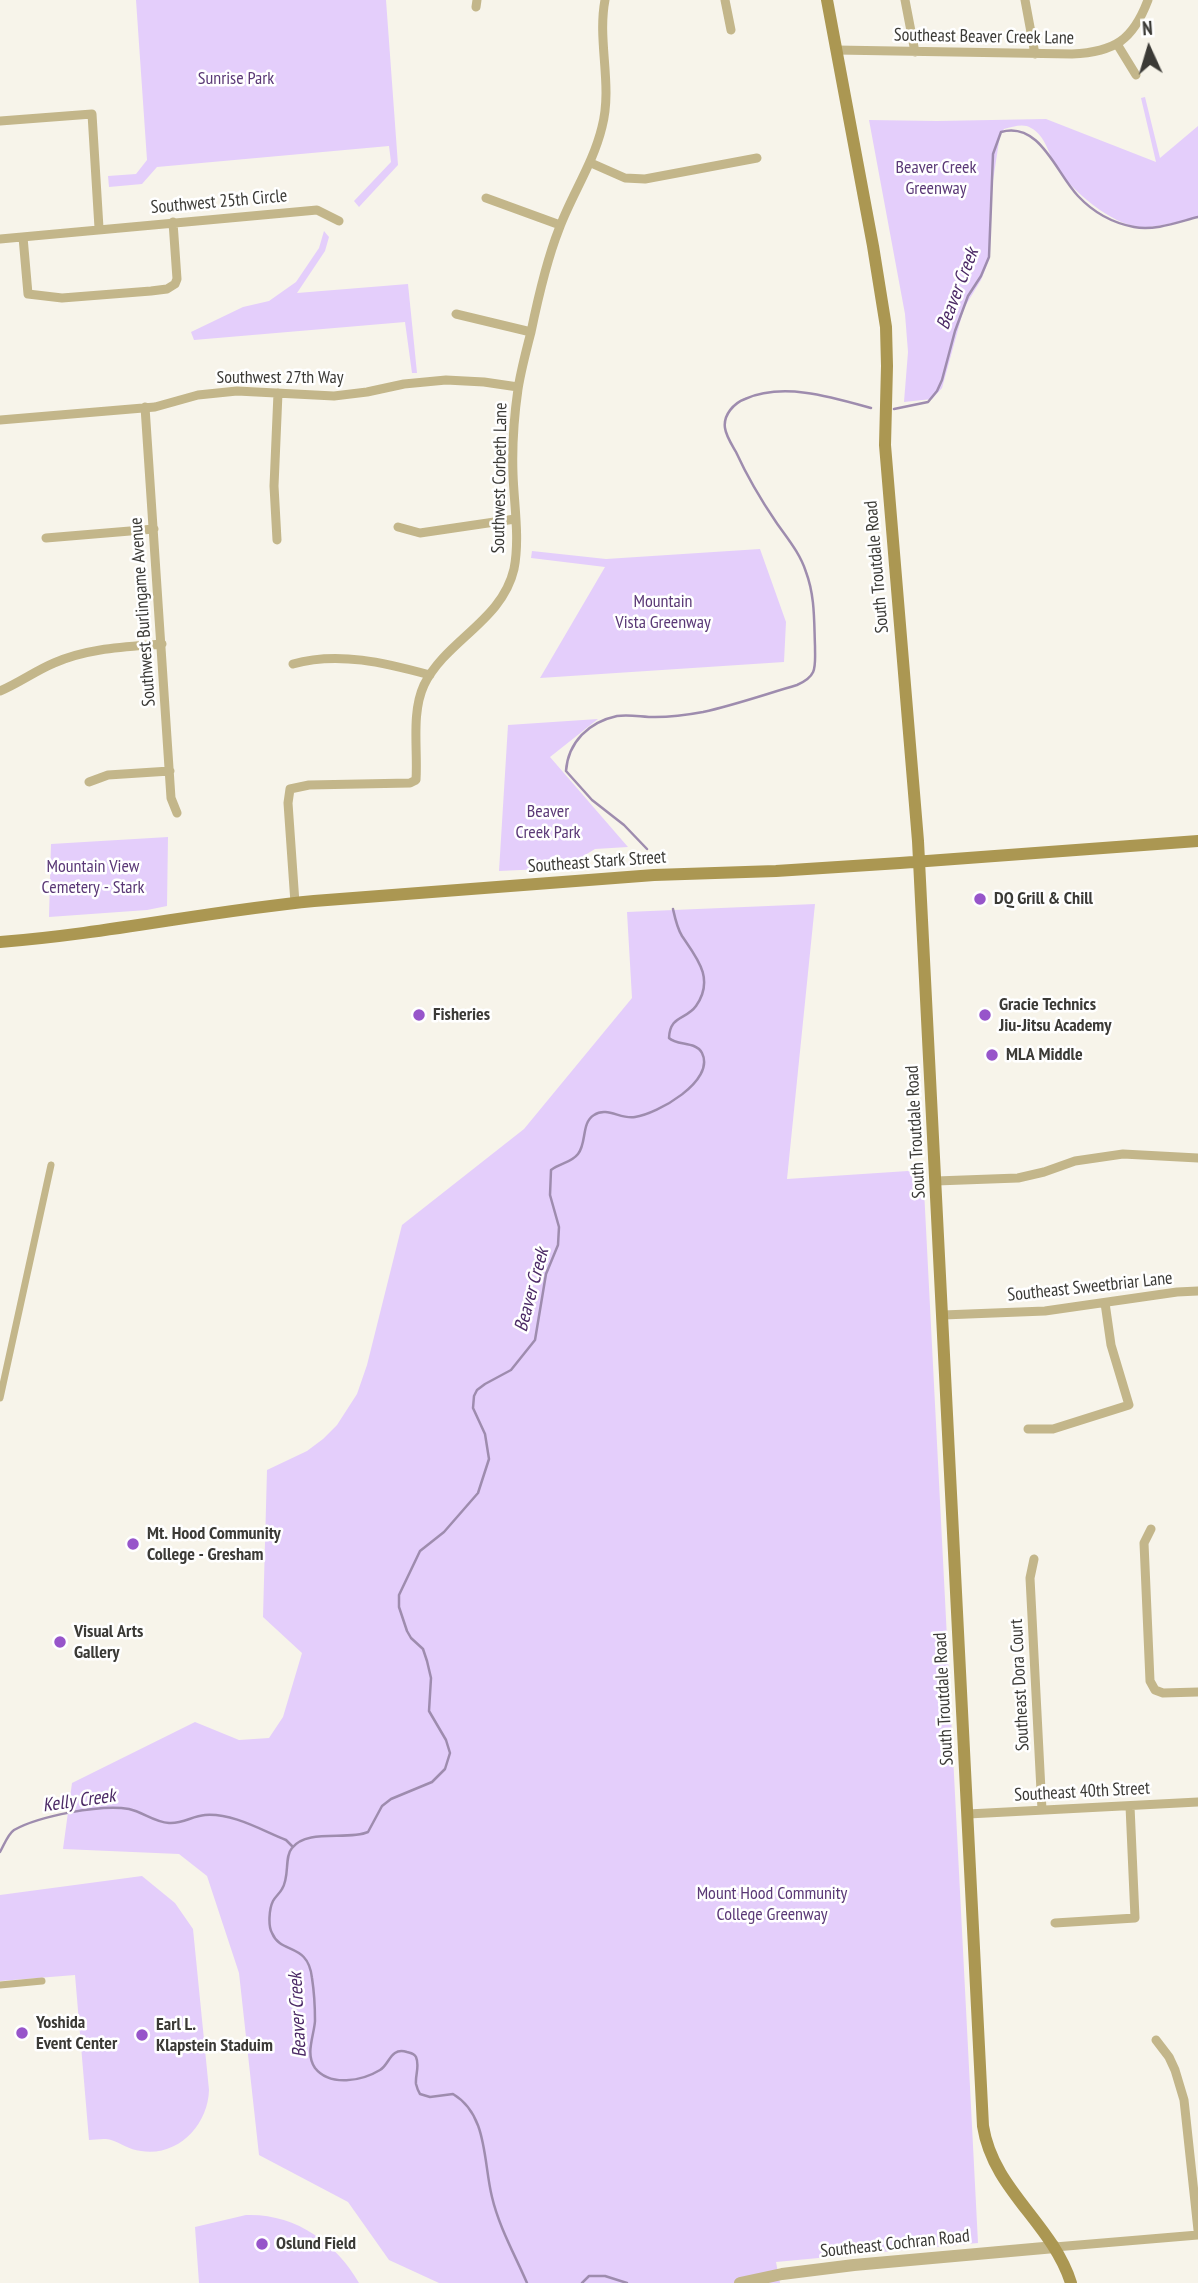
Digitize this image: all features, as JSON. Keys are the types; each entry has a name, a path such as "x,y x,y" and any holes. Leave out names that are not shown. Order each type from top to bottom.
{"main road":[{"name":"South Troutdale Road","path":"827,0 885,312 885,456 919,862 984,2136 994,2165 1055,2247 1071,2283"},
{"name":"Southeast Stark Street","path":"0,942 67,936 295,903 654,875 776,871 1198,841"}],"street":[{"name":"Southwest Corbeth Lane","path":"295,903 288,803 290,789 309,785 411,783 416,780 417,721 423,688 447,652 489,615 513,572 516,553 513,442 518,387 538,298 560,225 591,163 603,126 606,103 602,31 605,0"},
{"path":"725,0 731,30"},
{"path":"905,0 915,52"},
{"path":"1026,0 1035,54"},
{"path":"1136,75 1117,44 1135,29 1148,0"},
{"name":"Southeast Beaver Creek Lane","path":"836,50 1084,54 1117,44"},
{"path":"0,121 92,114 99,228"},
{"path":"591,163 625,178 645,179 757,158"},
{"path":"486,198 560,225"},
{"name":"Southwest 25th Circle","path":"0,239 317,210 339,221"},
{"path":"23,237 28,295 62,299 167,289 175,284 177,279 173,222"},
{"path":"456,314 531,332"},
{"name":"Southwest 27th Way","path":"0,420 145,407 211,393 237,391 334,396 446,380 518,387"},
{"path":"277,540 274,486 278,393"},
{"name":"Southwest Burlingame Avenue","path":"145,407 172,798 177,813"},
{"path":"398,527 419,533 515,519"},
{"path":"46,538 154,529"},
{"path":"0,691 34,672 72,656 106,648 162,644"},
{"path":"293,664 312,658 342,658 377,662 430,675"},
{"path":"89,782 108,775 170,771"},
{"path":"936,1181 1018,1178 1075,1161 1123,1154 1198,1158"},
{"path":"0,1398 51,1165"},
{"name":"Southeast Sweetbriar Lane","path":"943,1315 1045,1311 1177,1292 1198,1292"},
{"path":"1028,1429 1053,1429 1129,1405 1111,1345 1105,1303"},
{"path":"1151,1529 1144,1543 1150,1681 1155,1690 1163,1693 1198,1692"},
{"name":"Southeast Dora Court","path":"1034,1559 1030,1578 1042,1810"},
{"name":"Southeast 40th Street","path":"968,1814 1198,1802"},
{"path":"1055,1923 1135,1918 1130,1806"},
{"path":"0,1984 42,1981"},
{"path":"1156,2040 1169,2057 1184,2100 1198,2230"},
{"path":"1055,2247 1198,2235"},
{"name":"Southeast Cochran Road","path":"744,2282 854,2265 1055,2247"}],"green space":[{"name":"Sunrise Park","path":"136,0 386,0 398,165 359,207 354,201 391,162 389,146 157,167 142,184 109,187 108,176 136,174 147,160"},
{"name":"Beaver Creek Greenway","path":"1145,97 1160,158 1198,126 1198,217 1145,227 1116,220 1093,205 1072,186 1057,168 1036,131 1025,126 1004,129 1000,135 990,200 989,260 981,280 964,308 942,388 932,399 904,402 908,352 905,314 869,120 1046,119 1156,162 1141,98"},
{"path":"324,231 329,237 325,251 297,293 408,284 417,373 412,373 405,322 194,340 191,332 243,307 269,301 296,282 319,248"},
{"name":"Mountain Vista Greenway","path":"760,549 786,622 784,662 540,678 605,567 531,558 532,551 606,559"},
{"name":"Beaver Creek Park","path":"598,719 550,757 628,847 595,849 564,868 499,871 508,725"},
{"name":"Mountain View Cemetery - Stark","path":"168,837 167,906 147,910 49,917 51,844"},
{"name":"Mount Hood Community College Greenway","path":"815,904 787,1179 923,1170 978,2243 776,2262 780,2283 439,2283 389,2260 348,2202 259,2155 239,1973 207,1876 179,1854 63,1849 72,1783 195,1722 239,1740 269,1738 283,1717 302,1653 263,1617 267,1470 307,1451 323,1439 337,1425 357,1394 367,1365 402,1225 524,1129 632,998 627,912"},
{"name":"Earl L. Klapstein Staduim","path":"142,1876 175,1903 193,1929 209,2090 203,2115 197,2126 179,2144 155,2152 137,2150 109,2139 89,2140 75,1975 0,1981 0,1895"},
{"name":"Oslund Field","path":"246,2215 281,2219 312,2233 338,2255 359,2283 199,2283 195,2227"}],"waterway":[{"name":"Beaver Creek","path":"894,409 928,402 942,380 968,296 989,257 993,154 1001,132 1015,131 1037,141 1078,196 1111,220 1134,227 1150,228 1198,217"},
{"path":"647,849 624,825 592,800 566,771 571,751 582,735 598,723 617,716 685,715 797,685 809,678 815,665 814,609 806,572 797,552 754,488 729,440 725,428 728,414 741,401 760,394 791,391 871,408"},
{"name":"Beaver Creek","path":"527,2283 495,2208 482,2140 473,2114 453,2094 430,2097 420,2094 416,2084 417,2060 411,2053 397,2052 380,2070 364,2077 337,2080 321,2074 312,2063 311,2057 315,2016 310,1967 300,1954 276,1940 271,1930 270,1913 273,1901 286,1879 290,1852 299,1842 307,1838 368,1832 382,1806 391,1799 432,1782 445,1769 450,1753 446,1740 429,1711 431,1678 427,1661 423,1649 407,1631 399,1607 399,1595 420,1551 444,1532 478,1493 489,1459 485,1434 473,1408 477,1390 511,1370 535,1340 546,1274 558,1245 559,1227 550,1195 551,1170 578,1154 587,1123 594,1115 604,1112 630,1117 645,1115 670,1103 693,1085 701,1074 704,1064 699,1049 669,1038 672,1025 696,1006 704,987 702,969 680,933 673,909"},
{"name":"Kelly Creek","path":"0,1852 12,1832 25,1825 70,1812 103,1808 134,1810 169,1823 205,1815 226,1817 286,1840 292,1846"},
{"name":"Beaver Creek","path":"582,2283 589,2276 605,2276 627,2283"}],"place":[{"name":"DQ Grill & Chill","path":"980,899"},
{"name":"Fisheries","path":"419,1015"},
{"name":"Gracie Technics Jiu-Jitsu Academy","path":"985,1015"},
{"name":"MLA Middle","path":"992,1055"},
{"name":"Mt. Hood Community College - Gresham","path":"133,1544"},
{"name":"Visual Arts Gallery","path":"60,1642"},
{"name":"Yoshida Event Center","path":"22,2033"},
{"name":"Earl L. Klapstein Staduim","path":"142,2035"},
{"name":"Oslund Field","path":"262,2244"}]}
